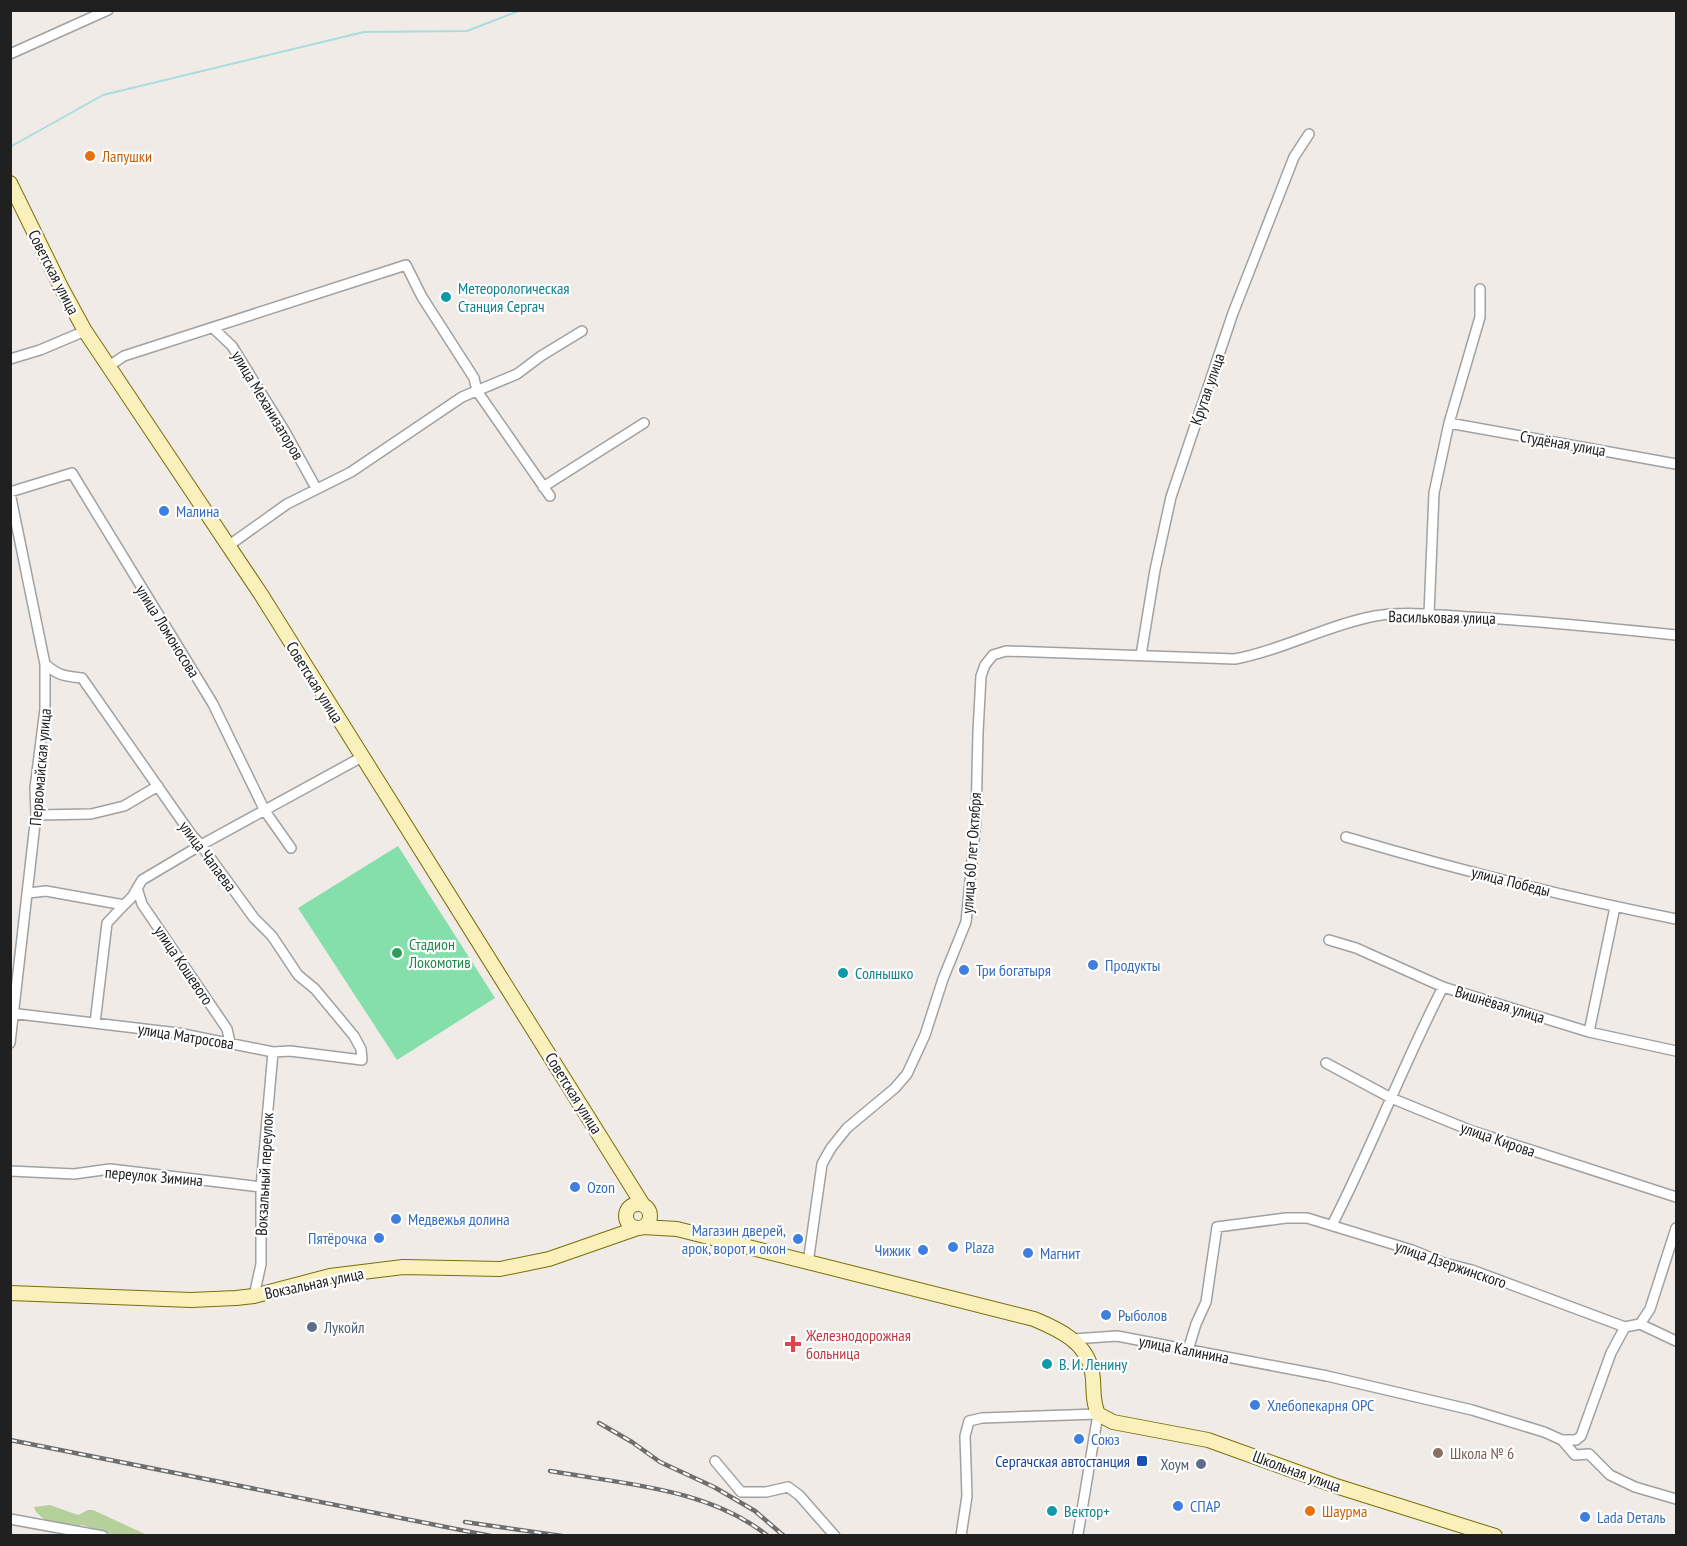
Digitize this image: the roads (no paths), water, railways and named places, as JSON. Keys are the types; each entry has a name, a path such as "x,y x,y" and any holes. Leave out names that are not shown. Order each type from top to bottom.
{"main road":[{"name":"Советская улица","path":"10,183 85,331 228,546 627,1178 637,1210"},
{"path":"637,1210 630,1224 640,1228 677,1229"},
{"path":"637,1210 649,1221 640,1228"},
{"path":"637,1210 677,1229 1034,1319 1060,1330 1072,1339 1087,1357 1092,1371 1093,1402 1098,1414"},
{"path":"612,1237 637,1210"},
{"name":"Вокзальная улица","path":"10,1293 191,1300 254,1296 330,1276 403,1267 500,1269 549,1259 640,1228"},
{"name":"Школьная улица","path":"1098,1414 1113,1422 1208,1440 1339,1486 1495,1536"}],"street":[{"path":"10,54 108,10"},
{"name":"Крутая улица","path":"1141,655 1155,570 1171,497 1233,313 1294,157 1309,134"},
{"path":"109,366 124,356 406,265 422,297 474,378 477,391 550,496"},
{"path":"1429,614 1434,493 1449,423 1480,317 1480,289"},
{"name":"улица Механизаторов","path":"213,328 232,346 284,430 316,488"},
{"path":"10,359 40,350 85,331"},
{"path":"228,546 287,504 351,472 444,408 517,374 582,331"},
{"path":"543,487 644,423"},
{"name":"Студёная улица","path":"1449,423 1677,464"},
{"name":"улица Ломоносова","path":"10,493 72,473 213,704 265,811 291,848"},
{"name":"Первомайская улица","path":"10,493 45,664 45,709 35,788 36,815 10,1043"},
{"name":"Васильковая улица","path":"1141,655 1234,659 1258,654 1352,622 1377,616 1429,614 1546,621 1677,635"},
{"name":"улица 60 лет Октября","path":"808,1263 822,1164 847,1128 895,1088 907,1074 925,1035 942,979 966,922 976,820 981,676 985,665 993,655 1006,651 1141,655"},
{"name":"улица Чапаева","path":"45,664 56,673 82,678 191,834 254,918 273,936 298,975 315,989 354,1036 361,1049 362,1060"},
{"path":"95,1023 107,923 132,897 142,880 362,757"},
{"path":"36,815 102,812 124,806 158,786"},
{"name":"улица Победы","path":"1346,837 1416,858 1677,920"},
{"name":"улица Кошевого","path":"137,888 142,904 227,1029 230,1042"},
{"path":"28,893 46,891 124,904"},
{"path":"1589,1032 1615,907"},
{"name":"Вишнёвая улица","path":"1329,940 1356,948 1443,987 1589,1032 1677,1051"},
{"path":"1332,1226 1352,1188 1423,1026 1443,987"},
{"name":"улица Матросова","path":"12,1013 178,1033 273,1052 362,1060"},
{"name":"Вокзальный переулок","path":"254,1296 261,1264 261,1187 273,1052"},
{"name":"улица Кирова","path":"1326,1063 1391,1098 1472,1131 1676,1194"},
{"name":"переулок Зимина","path":"10,1171 74,1174 110,1168 261,1187"},
{"name":"улица Дзержинского","path":"1188,1350 1206,1302 1217,1227 1286,1218 1307,1218 1412,1250 1624,1327"},
{"path":"1640,1324 1650,1309 1677,1228"},
{"path":"1562,1440 1576,1440 1581,1436 1611,1353 1624,1327 1640,1324 1677,1341"},
{"name":"улица Калинина","path":"1072,1339 1117,1336 1327,1376 1472,1410 1544,1432 1562,1440 1575,1455 1589,1454 1610,1475 1635,1486 1677,1499"},
{"path":"962,1536 967,1496 965,1436 969,1421 982,1418 1098,1414 1078,1534"},
{"path":"1581,1436 1589,1454"},
{"path":"716,1461 741,1492 766,1492 788,1487 799,1495 835,1536"},
{"path":"10,1519 103,1536"}],"waterway":[{"path":"10,147 103,95 364,32 467,31 521,10"}],"railway":[{"path":"599,1423 660,1462 714,1487 755,1511 784,1536"},
{"path":"10,1440 491,1536"},
{"path":"550,1471 664,1490 692,1498 719,1507 768,1536"},
{"path":"465,1522 562,1536"}],"place":[{"name":"Лапушки","path":"90,156"},
{"name":"Метеорологическая Станция Сергач","path":"446,297"},
{"name":"Малина","path":"164,511"},
{"name":"Стадион Локомотив","path":"397,953"},
{"name":"Продукты","path":"1093,965"},
{"name":"Три богатыря","path":"964,970"},
{"name":"Солнышко","path":"843,973"},
{"name":"Ozon","path":"575,1187"},
{"name":"Медвежья долина","path":"396,1219"},
{"name":"Пятёрочка","path":"379,1238"},
{"name":"Магазин дверей, арок, ворот и окон","path":"798,1239"},
{"name":"Plaza","path":"953,1247"},
{"name":"Чижик","path":"923,1250"},
{"name":"Магнит","path":"1028,1253"},
{"name":"Рыболов","path":"1106,1315"},
{"name":"Лукойл","path":"312,1327"},
{"name":"Железнодорожная больница","path":"793,1344"},
{"name":"В. И. Ленину","path":"1047,1364"},
{"name":"Хлебопекарня ОРС","path":"1255,1405"},
{"name":"Союз","path":"1079,1439"},
{"name":"Школа № 6","path":"1438,1453"},
{"name":"Сергачская автостанция","path":"1142,1461"},
{"name":"Хоум","path":"1201,1464"},
{"name":"СПАР","path":"1178,1506"},
{"name":"Вектор+","path":"1052,1511"},
{"name":"Шаурма","path":"1310,1511"},
{"name":"Lada Dеталь","path":"1585,1517"}]}
